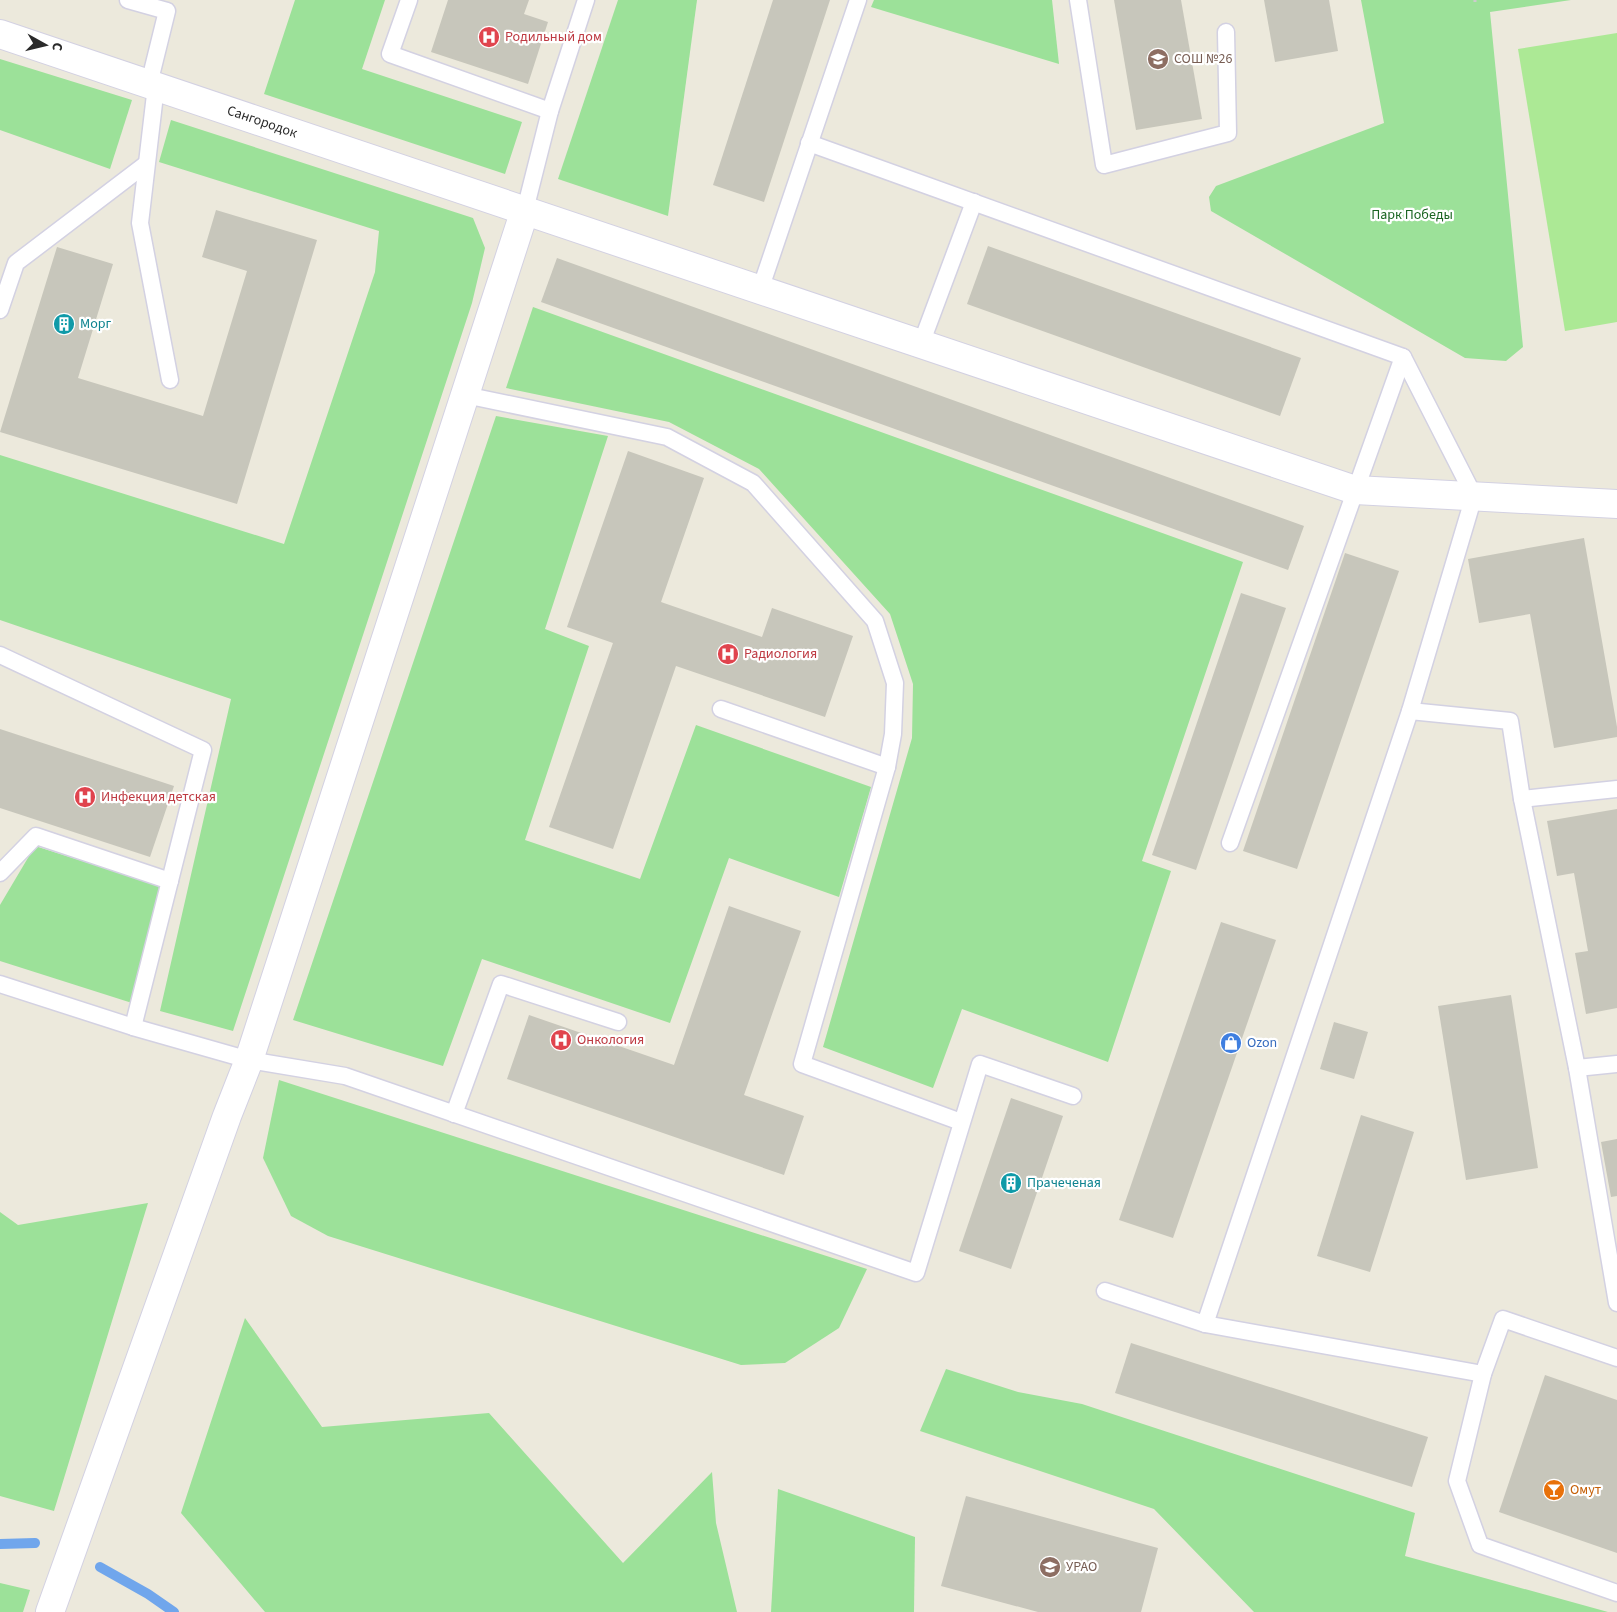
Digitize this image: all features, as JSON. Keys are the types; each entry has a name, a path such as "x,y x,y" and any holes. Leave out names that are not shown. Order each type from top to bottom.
{"street":[{"name":"Сангородок","path":"0,34 1356,490 1617,504"},
{"path":"50,1612 227,1116 249,1060 525,210"}],"lane":[{"path":"128,0 169,6 152,85 140,223 170,380"},
{"path":"409,0 390,54 550,111"},
{"path":"525,210 550,111 586,0"},
{"path":"760,290 858,0"},
{"path":"1078,0 1104,165 1228,133 1226,32"},
{"path":"809,143 1403,357 1474,496 1410,711 1205,1324"},
{"path":"0,310 16,263 146,164"},
{"path":"921,344 974,202"},
{"path":"1230,844 1403,357"},
{"path":"465,395 667,438 753,483 875,621 896,683 893,734 887,767 802,1064 961,1122"},
{"path":"0,656 203,750 133,1027"},
{"path":"721,710 887,767"},
{"path":"1410,711 1510,720 1522,799 1577,1068 1617,1303"},
{"path":"1522,799 1617,788"},
{"path":"0,872 36,836 170,881"},
{"path":"0,984 133,1027 249,1060 345,1076 916,1273 980,1064 1073,1096"},
{"path":"454,1114 501,984 618,1022"},
{"path":"1577,1068 1617,1064"},
{"path":"1105,1291 1205,1324 1483,1374"},
{"path":"1617,1358 1503,1319 1483,1374 1457,1481 1480,1545 1617,1593"}],"green space":[{"path":"295,0 385,0 362,69 522,122 505,174 264,94"},
{"path":"618,0 697,0 668,216 558,179"},
{"path":"874,0 1052,0 1059,64 871,7"},
{"name":"Парк Победы","path":"1361,0 1571,0 1490,12 1523,347 1506,361 1465,358 1211,211 1209,197 1216,186 1384,123"},
{"path":"1617,33 1617,322 1565,331 1518,49"},
{"path":"0,59 132,100 110,169 0,130"},
{"path":"171,120 473,218 485,248 472,303 233,1031 160,1011 231,699 0,620 0,455 284,544 375,272 379,231 159,162"},
{"path":"533,307 1243,562 1142,861 1171,871 1108,1062 962,1009 933,1088 823,1047 912,738 913,684 890,614 759,469 669,422 506,388"},
{"path":"496,416 608,436 545,629 589,646 525,840 640,879 696,725 871,787 839,897 729,858 670,1023 482,959 443,1066 293,1020"},
{"path":"35,846 164,887 132,1003 0,961 0,905"},
{"path":"279,1080 867,1269 839,1328 785,1363 741,1365 328,1236 291,1216 263,1158"},
{"path":"148,1203 54,1511 0,1496 0,1212 18,1225"},
{"path":"245,1318 322,1427 489,1413 623,1563 712,1472 716,1523 737,1612 265,1612 181,1513"},
{"path":"946,1369 1018,1392 1082,1404 1415,1513 1405,1556 1608,1612 1254,1612 1154,1509 920,1431"},
{"path":"778,1489 915,1537 914,1612 771,1612"},
{"path":"0,1583 30,1590 23,1612 0,1612"}],"building":[{"name":"Родильный дом","path":"448,0 529,0 524,14 548,22 528,84 431,52"},
{"path":"773,0 830,0 764,202 713,185"},
{"name":"СОШ №26","path":"1114,0 1181,0 1202,119 1136,130"},
{"name":"СОШ №26","path":"1264,0 1329,0 1338,51 1275,62"},
{"name":"Морг","path":"216,210 317,240 237,504 0,432 57,247 113,264 78,378 203,416 247,271 202,257"},
{"path":"988,246 1301,358 1280,416 967,304"},
{"path":"557,258 1304,526 1288,570 541,302"},
{"name":"Радиология","path":"628,451 704,478 661,602 762,637 772,608 853,636 825,717 676,666 613,849 549,827 613,643 567,627"},
{"path":"1584,538 1617,727 1617,737 1554,748 1530,614 1479,623 1468,559"},
{"path":"1345,553 1399,571 1297,869 1243,851"},
{"path":"1241,593 1286,608 1196,870 1152,855"},
{"name":"Инфекция детская","path":"0,729 174,786 150,857 0,808"},
{"path":"1617,809 1617,1008 1586,1014 1575,953 1588,951 1574,873 1557,876 1547,821"},
{"name":"Онкология","path":"729,906 801,931 744,1095 804,1116 784,1175 507,1079 529,1015 674,1065"},
{"path":"1221,922 1276,940 1173,1238 1119,1220"},
{"path":"1511,995 1538,1168 1466,1180 1438,1006"},
{"path":"1334,1022 1368,1032 1354,1079 1320,1069"},
{"name":"Прачеченая","path":"1011,1098 1063,1116 1011,1269 959,1251"},
{"path":"1361,1115 1414,1132 1370,1272 1317,1256"},
{"path":"1617,1139 1617,1196 1611,1197 1601,1142"},
{"path":"1131,1343 1428,1437 1412,1487 1115,1393"},
{"path":"1545,1375 1617,1400 1617,1553 1499,1512"},
{"name":"УРАО","path":"966,1496 1158,1548 1141,1612 1038,1612 941,1586"}],"waterway":[{"path":"0,1544 35,1543"},
{"path":"100,1567 148,1594 174,1612"}],"place":[{"name":"Родильный дом","path":"489,37"},
{"name":"СОШ №26","path":"1158,59"},
{"name":"Морг","path":"64,324"},
{"name":"Радиология","path":"728,654"},
{"name":"Инфекция детская","path":"85,797"},
{"name":"Онкология","path":"561,1040"},
{"name":"Ozon","path":"1231,1043"},
{"name":"Прачеченая","path":"1011,1183"},
{"name":"Омут","path":"1554,1490"},
{"name":"УРАО","path":"1050,1567"}]}
